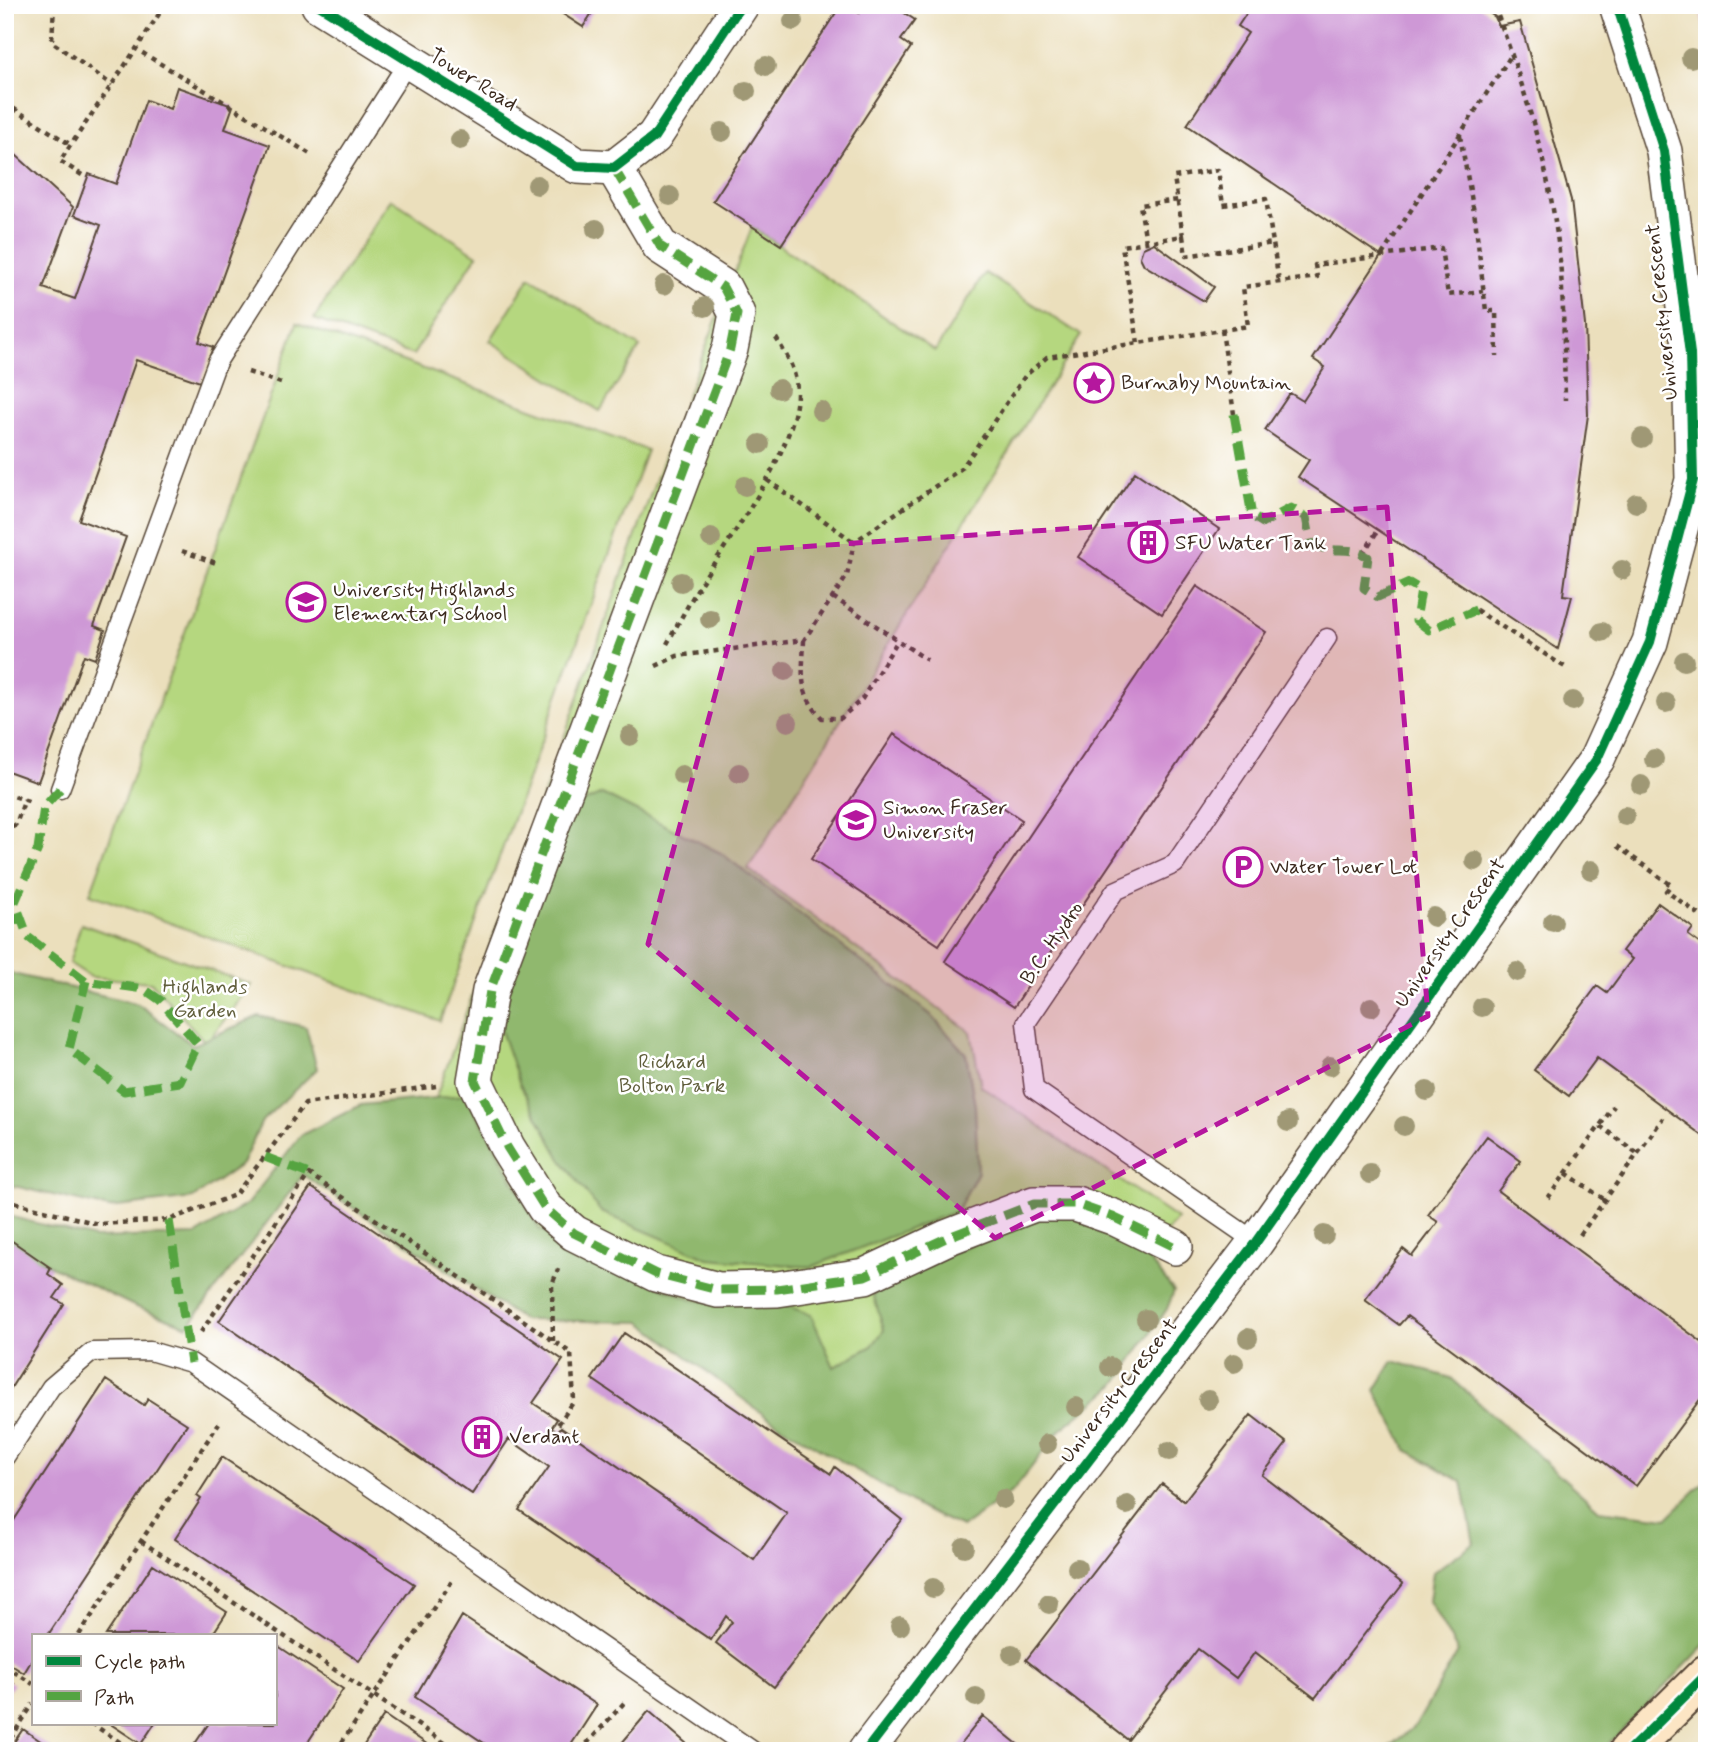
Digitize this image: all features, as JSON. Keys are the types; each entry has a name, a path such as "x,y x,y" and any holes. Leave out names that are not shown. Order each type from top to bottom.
{"street":[{"name":"Tower Road","path":"319,5 578,166 614,168"},
{"path":"741,5 654,137 614,168 660,246 723,287 737,314 725,362 490,991 475,1081 507,1147 545,1208 574,1233 656,1274 718,1290 777,1289 865,1276 946,1238 1034,1204 1076,1204 1113,1217 1175,1247"},
{"name":"University Crescent","path":"866,1751 1256,1242 1597,759 1650,642 1693,480 1690,354 1664,151 1617,5"},
{"path":"1629,1751 1707,1674"}],"lane":[{"path":"60,789 217,362 408,62"},
{"name":"B.C. Hydro","path":"1256,1242 1034,1088 1026,1023 1115,891 1175,864 1327,638"},
{"path":"5,1457 51,1387 92,1352 150,1351 191,1363 753,1751"}],"path":[{"path":"54,5 52,42 112,85"},
{"path":"82,176 61,161 164,5"},
{"path":"1506,5 1495,8 1512,53 1543,168 1559,259 1564,400"},
{"path":"136,48 338,171"},
{"path":"1381,256 1512,53"},
{"path":"5,103 71,145"},
{"path":"1460,135 1475,218 1486,311 1496,310 1497,356"},
{"path":"1273,243 1186,256 1174,177 1218,170 1223,205 1266,199 1273,243 1279,282"},
{"path":"1146,242 1140,205 1178,200"},
{"path":"1138,343 1122,246 1183,236"},
{"path":"898,640 862,699 841,718 822,718 808,704 802,687 804,640 847,576 854,542 962,468 1025,376 1047,356 1248,326 1243,287 1317,277 1315,265 1441,248 1448,295 1483,290"},
{"path":"648,678 699,587 767,480 794,417 797,391 793,366 773,333 737,314"},
{"path":"1222,330 1234,414"},
{"path":"767,480 854,542"},
{"path":"1363,554 1378,530"},
{"path":"832,597 927,660"},
{"path":"1476,610 1568,669"},
{"path":"655,667 677,656 804,640"},
{"path":"5,793 34,803"},
{"path":"5,834 16,824 25,799"},
{"path":"1617,846 1671,885 1666,891 1707,920"},
{"path":"5,1200 98,1224 169,1220 235,1195 305,1104 475,1081"},
{"path":"1548,1198 1614,1106"},
{"path":"1580,1235 1662,1118"},
{"path":"1600,1126 1637,1153"},
{"path":"1566,1173 1605,1200"},
{"path":"197,1337 309,1174 571,1353 574,1401 553,1432"},
{"path":"553,1341 552,1285 574,1233"},
{"path":"80,1634 237,1395"},
{"path":"141,1541 457,1751"},
{"path":"336,1751 469,1555"},
{"path":"5,1666 32,1683"},
{"path":"580,1751 648,1677"},
{"path":"5,1747 32,1706"},
{"path":"92,1724 133,1751"}],"highlighted area":[{"path":"1387,507 1428,1016 995,1238 648,944 754,550"}],"green space":[{"path":"391,199 477,255 413,355 314,319"},
{"name":"Richard Bolton Park","path":"752,227 935,351 985,273 1081,335 748,869 971,1032 981,1086 1177,1219 948,1512 415,1156 670,440"},
{"path":"530,277 640,347 600,411 490,341"},
{"path":"297,323 647,450 440,1021 90,894"},
{"path":"602,794 721,853 931,1015 966,1054 975,1106 978,1172 957,1211 811,1267 708,1258 601,1212 561,1159 520,1085 497,1019 560,812"},
{"name":"Highlands Garden","path":"81,924 252,985 206,1043 151,982 91,977 69,963"},
{"path":"5,972 138,1004 193,1045 259,1016 306,1027 317,1069 262,1121 242,1164 193,1198 109,1208 5,1184"},
{"path":"464,1095 488,1133 539,1229 608,1265 692,1300 786,1305 811,1315 834,1367 872,1346 884,1330 873,1294 999,1229 1069,1211 1133,1240 1174,1291 1167,1309 1115,1385 1059,1431 1014,1490 962,1527 924,1510 768,1418 641,1322 523,1320 303,1175 188,1326 134,1306 5,1244 5,1215 94,1238 196,1235 247,1204 301,1135 361,1105"},
{"path":"1393,1361 1451,1378 1599,1510 1667,1518 1707,1479 1707,1643 1602,1751 1384,1751 1416,1725 1458,1652 1429,1601 1433,1572 1474,1543 1462,1482 1407,1450 1375,1390"}],"building":[{"path":"549,5 597,5 583,27"},
{"path":"841,5 848,5 859,13 864,5 892,5 915,20 901,40 911,47 781,245 713,201"},
{"path":"1252,5 1478,5 1495,17 1499,26 1520,22 1571,200 1585,325 1588,415 1563,595 1572,596 1558,649 1298,477 1309,460 1265,430 1290,393 1303,401 1325,367 1313,359 1381,256 1187,125 1248,33 1238,26"},
{"path":"1699,5 1707,5 1707,38 1706,38"},
{"path":"177,87 233,106 225,129 270,145 199,342 213,347 200,382 136,360 79,520 126,537 94,626 105,630 95,659 84,655 38,782 5,770 5,145 73,207 43,288 75,299 101,225 74,215 89,174 116,184 146,100 170,109"},
{"path":"1154,243 1214,287 1204,301 1144,265 1140,257 1143,248"},
{"name":"SFU Water Tank","path":"1135,472 1219,529 1162,614 1078,557"},
{"path":"1197,586 1266,632 1014,1007 945,961"},
{"path":"894,734 1022,820 939,945 811,859"},
{"path":"1658,903 1693,928 1688,935 1707,949 1707,1139 1597,1058 1569,1096 1534,1070 1597,986 1607,993 1632,959 1622,951"},
{"path":"1487,1136 1521,1161 1498,1191 1707,1346 1707,1390 1636,1486 1407,1316 1399,1325 1365,1300 1403,1249 1412,1256 1438,1222 1428,1215"},
{"name":"Verdant","path":"311,1187 563,1360 533,1403 557,1419 550,1430 556,1434 561,1427 754,1560 787,1513 592,1379 624,1333 831,1474 835,1467 902,1520 774,1687 716,1643 732,1622 726,1616 711,1640 519,1510 549,1467 509,1439 472,1494 219,1321"},
{"path":"5,1236 51,1268 48,1274 63,1285 54,1298 64,1304 7,1394"},
{"path":"106,1380 144,1405 148,1399 187,1424 49,1634 32,1634 32,1660 24,1673 5,1661 5,1534"},
{"path":"1251,1415 1287,1443 1262,1475 1403,1584 1315,1698 1255,1652 1236,1678 1198,1649 1128,1740 1026,1660 1162,1484 1184,1501"},
{"path":"222,1457 414,1584 359,1661 175,1539 201,1499 197,1496"},
{"path":"153,1564 227,1612 213,1634 107,1634"},
{"path":"462,1616 597,1705 567,1751 496,1751 415,1697"},
{"path":"276,1645 343,1689 302,1751 190,1751 208,1724 276,1724"},
{"path":"5,1679 14,1684 5,1697"},
{"path":"649,1711 695,1751 615,1751"},
{"path":"384,1715 437,1751 360,1751"},
{"path":"983,1716 1026,1751 955,1751"},
{"path":"111,1724 154,1724 141,1744"},
{"path":"23,1729 55,1751 8,1751"}],"marked path":[{"path":"614,168 660,246 723,287 737,314 730,349 490,991 475,1081 507,1147 545,1208 574,1233 656,1274 718,1290 777,1289 865,1276 946,1238 1034,1204 1076,1204 1113,1217 1175,1247"},
{"path":"1234,414 1252,516 1263,523 1291,508 1306,517 1311,543 1326,549 1354,551 1368,557 1364,588 1378,597 1409,583 1421,590 1416,620 1429,630 1476,610"},
{"path":"60,789 44,807 38,849 15,902 28,937 86,981 144,989 160,1000 198,1044 180,1082 124,1091 69,1049 86,981"},
{"path":"5,918 22,920"},
{"path":"265,1157 309,1174"},
{"path":"169,1220 191,1363"}],"cycle path":[{"path":"319,5 577,166 614,168 654,137 741,5"},
{"path":"866,1751 1256,1242 1597,759 1650,642 1693,480 1690,354 1664,151 1617,5"},
{"path":"1629,1751 1707,1674"}],"place":[{"name":"Burnaby Mountain","path":"1094,383"},
{"name":"SFU Water Tank","path":"1148,543"},
{"name":"University Highlands Elementary School","path":"306,602"},
{"name":"Simon Fraser University","path":"856,820"},
{"name":"Water Tower Lot","path":"1243,867"},
{"name":"Verdant","path":"482,1437"}]}
